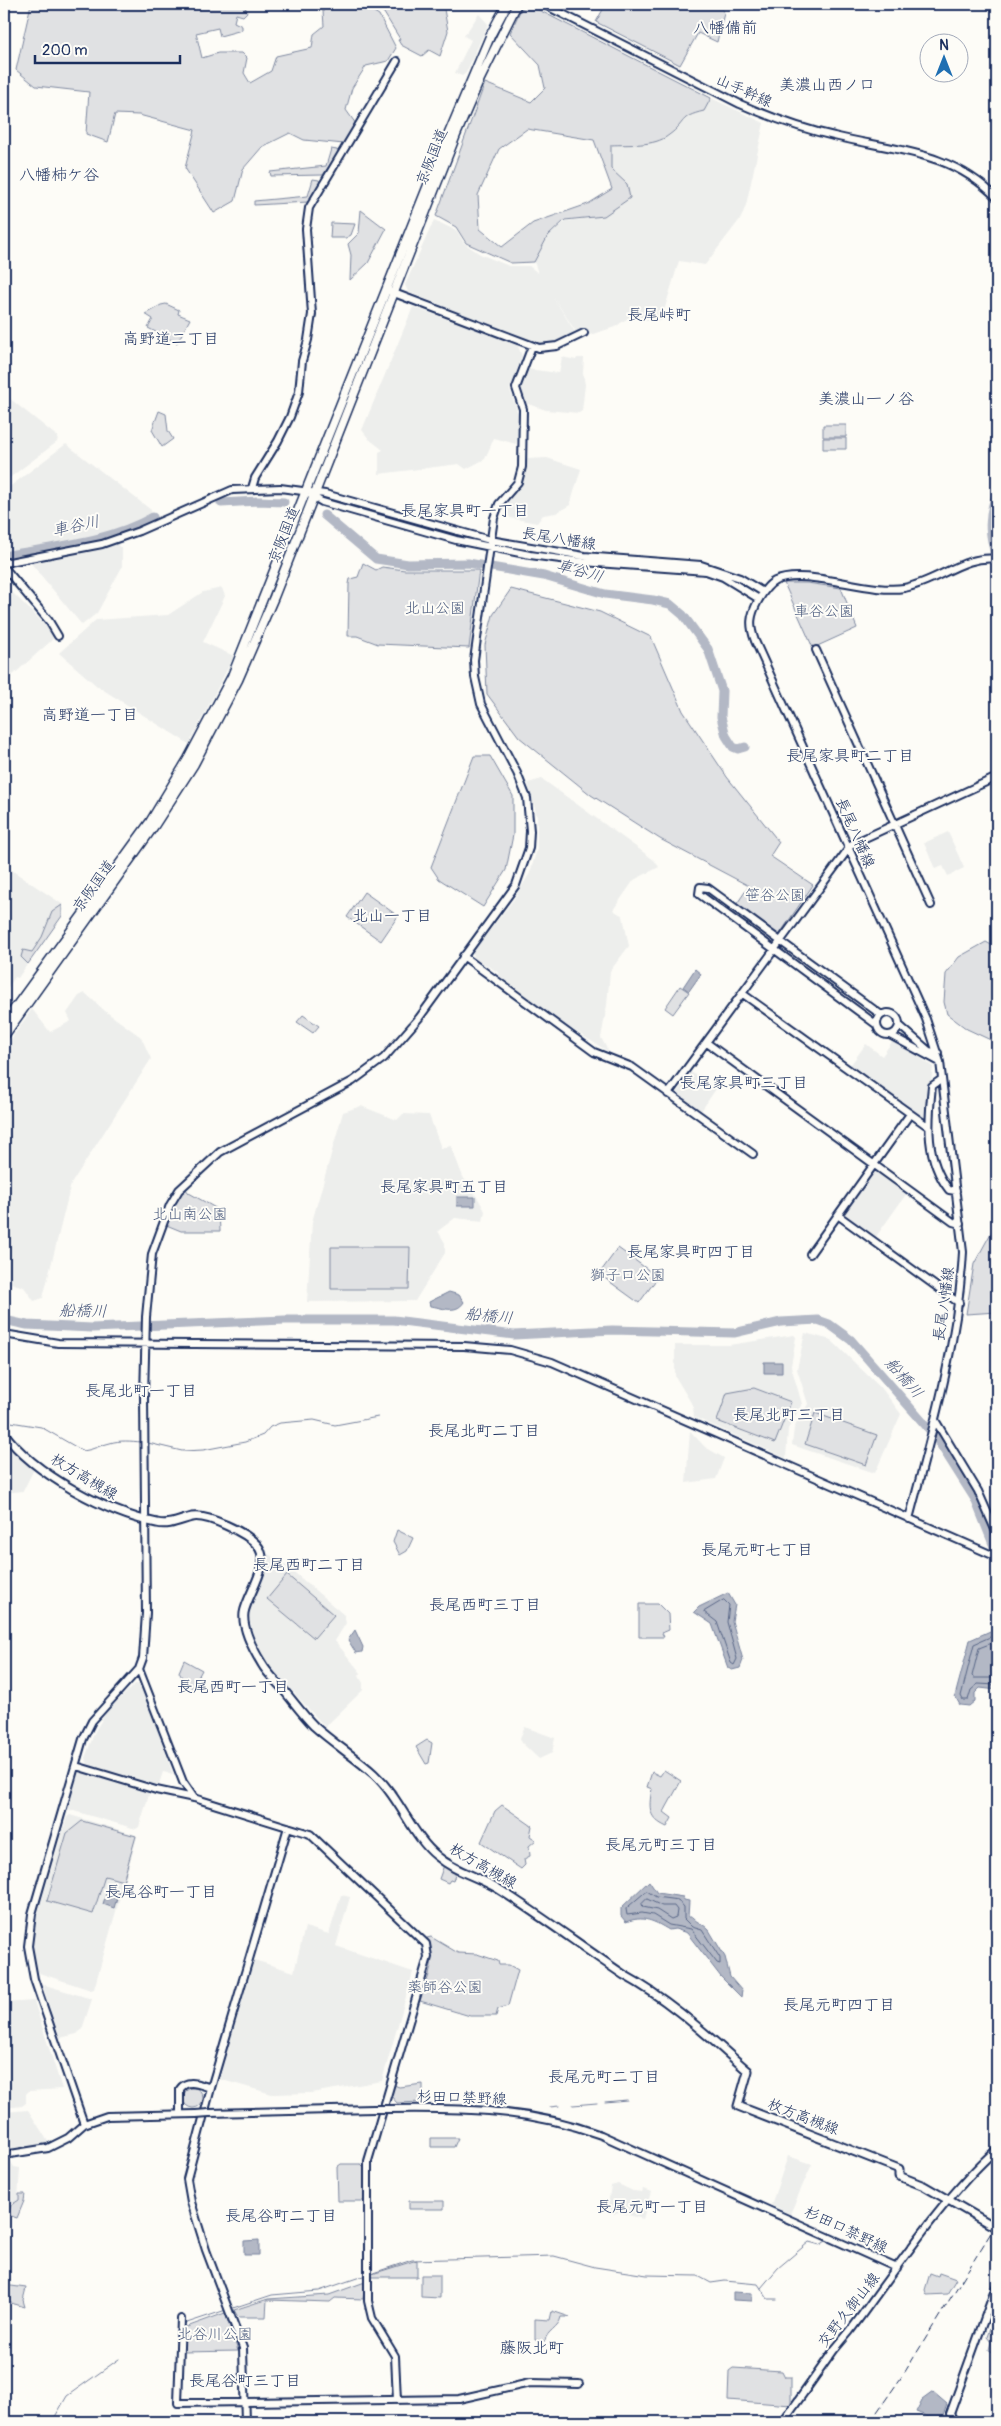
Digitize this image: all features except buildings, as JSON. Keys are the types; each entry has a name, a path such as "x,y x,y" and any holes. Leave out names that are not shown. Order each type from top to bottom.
{"highway":[{"name":"京阪国道","path":"4,1036 154,826 194,764 238,680 314,495 470,83 507,4"},
{"name":"京阪国道","path":"4,1024 150,822 188,759 236,668 305,492 480,79 517,4"}],"main road":[{"name":"枚方高槻線","path":"4,1433 12,1444 34,1462 98,1504 145,1520 168,1524 193,1517 210,1518 247,1537 257,1545 262,1562 244,1614 245,1625 263,1666 298,1710 316,1728 348,1752 390,1790 423,1842 439,1858 495,1887 624,1975 646,1987 691,2020 748,2071 738,2106 899,2169 899,2176 924,2186 997,2228"}],"street":[{"name":"山手幹線","path":"544,4 740,104 770,117 833,136 926,154 965,173 985,186 997,198"},
{"path":"252,488 255,478 290,417 299,392 302,361 310,335 312,314 306,230 310,208 396,61"},
{"path":"390,292 465,318 532,346 546,348 558,346 584,333"},
{"path":"84,2124 34,1980 28,1946 32,1914 83,1739 92,1721 139,1669 143,1658 145,1635 145,1335 152,1254 170,1205 179,1190 220,1152 353,1081 384,1058 408,1033 516,885 527,857 530,831 527,798 485,716 477,691 474,660 489,544 499,504 518,482 522,466 523,409 516,388 532,346"},
{"path":"58,636 4,565 102,544 139,532 221,494 252,488 280,488 305,492"},
{"name":"長尾八幡線","path":"305,492 489,544 583,562 701,570 723,577 759,600"},
{"name":"長尾八幡線","path":"489,544 584,556 701,565 740,578 763,592 750,620 751,630 926,1019 940,1062 963,1252 959,1303 935,1423 909,1519"},
{"path":"763,592 775,581 791,577 883,589 903,588 941,576 965,562 994,559"},
{"path":"816,650 931,905"},
{"path":"668,1094 852,844 997,777"},
{"path":"938,1054 929,1051 899,1025 894,1016 880,1014 727,902 704,886 700,887 699,894 830,989 877,1025 883,1034 890,1035 940,1062"},
{"path":"721,910 727,902"},
{"path":"748,930 754,922"},
{"path":"463,956 594,1052 632,1067 753,1154"},
{"path":"803,969 808,962"},
{"path":"830,989 836,982"},
{"path":"743,994 929,1127"},
{"path":"877,1025 879,1018 884,1014"},
{"path":"890,1035 896,1031 899,1025"},
{"path":"707,1043 953,1222 960,1224"},
{"path":"942,1079 932,1086 929,1127 934,1166 949,1190 956,1191"},
{"path":"810,1254 910,1114"},
{"path":"838,1216 959,1303"},
{"path":"4,1334 40,1341 145,1344 464,1346 516,1352 552,1362 997,1557"},
{"path":"935,1423 978,1491 997,1534"},
{"path":"139,1669 182,1782 194,1798"},
{"path":"76,1766 156,1790 194,1798 310,1834 422,1939 428,1950 426,1964 368,2161 368,2301 372,2318 395,2356 397,2400"},
{"path":"246,2422 245,2358 206,2250 188,2190 190,2163 288,1827"},
{"path":"180,2114 180,2089 182,2086 189,2082 211,2088"},
{"name":"杉田口禁野線","path":"4,2155 48,2148 68,2138 84,2124 107,2116 389,2109 497,2110 572,2125 601,2135 898,2268"},
{"name":"交野久御山線","path":"783,2422 828,2357 949,2200 972,2172 997,2149"},
{"path":"955,2422 950,2414 997,2284"},
{"path":"181,2318 178,2403 459,2399 530,2383 579,2384"}],"shaded area":[{"path":"479,14 488,24 466,73 462,76 455,73 471,40 464,36"},
{"path":"711,98 764,123 746,205 741,218 705,265 679,261 661,321 628,318 615,327 580,338 552,295 575,332 554,343 544,344 533,342 408,292 405,285 434,220 457,231 464,243 480,254 509,266 529,266 538,273 534,262 548,236 566,221 604,216 627,184 611,169 610,145 644,144 669,136 686,116 704,111"},
{"path":"413,307 517,344 522,356 510,390 519,416 516,444 494,438 485,459 466,469 459,464 379,474 379,452 383,450 369,439 362,430"},
{"path":"562,357 576,360 577,358 584,358 583,373 585,385 582,411 579,413 546,410 525,403 520,386 527,369 559,373"},
{"path":"4,394 58,437 57,442 4,482"},
{"path":"66,444 151,510 152,515 115,532 4,553 4,491"},
{"path":"547,458 581,469 570,505 556,513 543,515 537,523 510,518 505,503 509,494 518,487 524,461 527,459"},
{"path":"118,544 119,547 122,547 122,567 97,613 82,625 30,562"},
{"path":"4,584 54,634 52,640 4,683"},
{"path":"222,588 225,596 203,642 234,656 189,744 97,686 59,653 96,620 168,615 203,592"},
{"path":"542,779 654,860 659,867 634,880 613,910 623,916 629,946 610,971 607,1005 601,1038 609,1052 570,1028 501,979 498,972 474,958 473,952 514,899 530,873 537,849 537,817 528,783"},
{"path":"948,832 964,868 948,876 943,866 935,869 924,843"},
{"path":"4,865 62,904 64,910 18,978 15,977 4,993"},
{"path":"85,993 105,1011 141,1037 151,1059 71,1184 43,1298 34,1301 24,1287 4,1281 4,1049 32,1009 50,1032 71,1021 67,1013 79,996"},
{"path":"894,1039 933,1067 926,1120 924,1121 849,1067 866,1044 882,1056"},
{"path":"691,1072 716,1089 701,1111 676,1094"},
{"path":"361,1106 397,1120 403,1114 429,1115 441,1148 451,1146 463,1177 485,1211 483,1221 455,1218 438,1231 445,1243 445,1253 415,1301 307,1302 312,1222 343,1112"},
{"path":"874,1170 907,1193 875,1238 842,1214"},
{"path":"805,1333 831,1340 883,1390 901,1414 875,1473 792,1445 794,1428 808,1404 797,1369"},
{"path":"794,1335 796,1337 791,1366 802,1404 788,1429 786,1458 694,1417 693,1406 675,1376 675,1345 729,1345"},
{"path":"690,1431 705,1447 724,1458 716,1479 686,1483"},
{"path":"4,1438 15,1453 34,1469 23,1491 4,1493"},
{"path":"262,1550 288,1567 344,1615 346,1623 335,1641 361,1673 359,1676 363,1683 363,1690 325,1727 258,1653 248,1615 264,1570"},
{"path":"135,1684 142,1685 173,1774 163,1772 158,1787 98,1769 88,1764 85,1758 95,1731 107,1711"},
{"path":"525,1727 555,1738 552,1753 539,1759 522,1743 520,1738"},
{"path":"79,1770 147,1791 149,1795 139,1827 136,1829 67,1809"},
{"path":"70,1815 136,1835 137,1837 94,1989 91,1990 39,1973 35,1964 33,1945 36,1919 67,1817"},
{"path":"341,1895 350,1897 336,1946 413,1972 382,2081 311,2093 272,2094 219,2079 254,1960 294,1972 305,1927 329,1934"},
{"path":"45,1985 92,1999 82,2029 77,2034 60,2038 43,1987"},
{"path":"34,2001 62,2089 29,2091 26,2094 26,2103 22,2106 4,2108 4,2003"},
{"path":"28,2110 49,2143 33,2148 4,2150 4,2112"},
{"path":"788,2156 812,2164 790,2214 771,2205"},
{"path":"10,2160 14,2167 20,2168 18,2200 10,2204 4,2202 4,2161"},
{"path":"618,2184 633,2191 642,2192 643,2189 651,2192 643,2219 618,2212 614,2214 608,2205 611,2186"}],"green space":[{"path":"31,4 244,4 247,12 243,16 236,14 234,22 242,26 242,30 220,36 218,28 196,33 202,58 218,53 242,53 247,58 244,73 250,83 271,71 276,56 312,48 314,34 324,26 323,11 319,4 361,4 379,15 396,48 388,61 366,66 352,88 346,110 356,124 344,144 304,140 290,133 262,147 243,169 235,201 214,213 185,168 195,130 139,115 115,114 108,142 86,134 89,92 36,86 16,70"},
{"path":"373,4 443,4 448,31 440,56 429,50 422,56 401,45 398,40 400,39 384,13"},
{"path":"606,4 719,4 724,13 717,42 698,33 680,65 596,22"},
{"path":"529,5 711,98 704,111 690,115 663,139 641,144 611,145 611,169 627,184 630,198 604,216 565,220 548,236 534,262 511,263 466,243 456,227 436,216 485,83 531,102 545,88 540,65 510,33 521,9","holes":["527,129 594,140 612,189 588,204 533,223 502,247 480,229 478,195 499,149"]},
{"path":"331,149 337,150 338,153 323,175 271,176 270,172 326,166"},
{"path":"313,179 319,180 320,183 308,202 254,205 254,201 308,196"},
{"path":"361,210 386,229 368,263 350,280 351,255 348,244 359,233"},
{"path":"331,223 355,224 351,235 346,238 330,238"},
{"path":"166,304 179,310 178,314 190,319 177,343 148,328 153,319 145,314"},
{"path":"159,411 166,414 168,431 173,439 162,447 152,430"},
{"path":"823,425 846,425 846,437 823,437"},
{"path":"823,438 846,438 846,449 823,449"},
{"name":"北山公園","path":"363,563 376,570 382,567 405,570 479,570 469,648 378,644 357,636 348,636 350,579 358,577"},
{"name":"車谷公園","path":"784,583 807,583 841,588 857,628 813,648"},
{"name":"笹谷公園","path":"511,589 600,612 651,637 683,711 727,777 779,842 770,856 813,885 779,935 736,905 749,886 660,839 591,795 519,737 487,694 485,645 493,615"},
{"path":"474,756 490,756 513,796 513,835 506,870 483,907 439,879 431,867"},
{"path":"364,892 398,916 381,941 347,917"},
{"path":"62,905 62,916 28,964 21,957 23,950 32,952 42,937 52,912"},
{"path":"986,942 997,948 997,1043 967,1029 947,1014 944,1002 946,974 959,957"},
{"path":"680,986 689,992 673,1014 665,1008"},
{"path":"303,1015 319,1026 313,1033 297,1022"},
{"name":"北山南公園","path":"185,1188 189,1193 219,1210 220,1231 181,1231 164,1224 179,1194"},
{"path":"997,1222 997,1312 966,1314 974,1264"},
{"path":"331,1247 410,1247 409,1289 331,1289"},
{"name":"獅子口公園","path":"618,1248 658,1277 639,1303 599,1274"},
{"path":"754,1388 791,1402 775,1443 717,1421 727,1393"},
{"path":"815,1413 877,1435 866,1465 805,1444"},
{"path":"397,1530 413,1538 407,1551 400,1555 393,1542"},
{"path":"287,1575 334,1615 314,1638 267,1599"},
{"path":"639,1604 658,1604 668,1614 669,1630 662,1633 664,1637 639,1637"},
{"path":"184,1660 202,1670 191,1690 188,1689 179,1672"},
{"path":"427,1740 432,1743 429,1763 426,1764 416,1747"},
{"path":"664,1770 681,1781 664,1812 672,1818 667,1827 656,1820 651,1813 652,1789 647,1787 652,1772 660,1776"},
{"path":"502,1805 532,1826 530,1836 536,1840 529,1846 530,1856 524,1859 525,1865 521,1869 481,1842 495,1811"},
{"path":"82,1821 136,1836 123,1881 105,1876 93,1914 47,1901 67,1833"},
{"path":"444,1865 456,1872 453,1881 450,1880 448,1883 439,1879"},
{"name":"薬師谷公園","path":"431,1937 458,1953 477,1954 498,1961 499,1965 509,1965 518,1970 508,2006 498,2009 496,2016 470,2016 420,2001 432,1962 432,1954 427,1938"},
{"path":"423,2084 423,2102 397,2103 391,2096 394,2085 399,2087"},
{"path":"193,2088 200,2091 203,2098 200,2105 193,2108 186,2105 183,2098 186,2091"},
{"path":"431,2138 458,2138 454,2147 431,2147"},
{"path":"341,2164 361,2164 364,2167 364,2201 338,2201 337,2167"},
{"path":"19,2194 25,2194 17,2218 8,2215 11,2205 19,2200"},
{"path":"409,2201 444,2201 444,2209 409,2209"},
{"path":"417,2260 417,2277 372,2277 372,2274"},
{"path":"930,2273 938,2276 939,2273 956,2279 947,2294 927,2295 925,2290"},
{"path":"421,2275 440,2275 440,2298 421,2297"},
{"path":"365,2282 363,2299 335,2298 330,2302 267,2300 266,2317 238,2317 234,2310 268,2299 329,2295"},
{"path":"4,2285 26,2288 23,2300 25,2307 4,2301"},
{"path":"997,2309 997,2354 989,2350 991,2342 987,2337"},
{"path":"552,2311 570,2317 561,2317 545,2341 535,2340 535,2319 550,2320"},
{"name":"北谷川公園","path":"225,2313 238,2351 183,2352 184,2328"},
{"path":"733,2368 782,2371 785,2377 791,2377 791,2405 728,2400 729,2371"}],"water":[{"path":"695,969 701,974 689,991 683,987"},
{"path":"457,1197 475,1197 475,1206 457,1206"},
{"path":"449,1292 459,1295 464,1302 461,1306 453,1309 443,1309 430,1306 429,1302"},
{"path":"764,1362 782,1362 782,1373 764,1373"},
{"path":"728,1593 735,1605 732,1621 743,1660 740,1668 732,1670 728,1668 712,1624 694,1612 699,1607"},
{"path":"997,1628 997,1690 980,1688 975,1693 975,1701 969,1706 960,1705 955,1696 970,1640"},
{"path":"355,1630 363,1647 362,1652 356,1653 348,1640"},
{"path":"649,1881 657,1893 683,1897 684,1900 689,1901 688,1917 692,1917 709,1930 725,1957 730,1977 742,1991 741,1997 721,1977 687,1933 675,1929 669,1930 643,1919 626,1922 621,1916 621,1908"},
{"path":"108,1888 119,1891 114,1908 103,1904"},
{"path":"259,2240 259,2255 244,2255 244,2241"},
{"path":"733,2292 752,2293 752,2301 733,2300"},
{"path":"933,2392 947,2404 941,2422 916,2412 922,2400"}],"waterway":[{"path":"997,493 990,520 992,545 997,563"},
{"name":"車谷川","path":"221,503 284,502"},
{"name":"車谷川","path":"324,515 376,559 408,564 468,563 544,576 605,594 670,604 683,615 708,649 722,691 721,717 726,736 733,747 738,749 745,747"},
{"name":"車谷川","path":"4,556 99,538 117,533 153,517"},
{"name":"船橋川","path":"4,1320 27,1325 92,1328 285,1320 394,1320 514,1335 612,1330 734,1333 781,1322 818,1320 829,1324 851,1340 935,1436 975,1499 997,1554"},
{"path":"148,1443 182,1451 203,1450 245,1442 263,1435 270,1427 280,1423 314,1420 335,1425 378,1417"},
{"path":"4,1418 5,1421 41,1427 83,1451 118,1441 141,1442"},
{"path":"605,2102 627,2100"},
{"path":"573,2105 597,2103"},
{"path":"550,2107 559,2106"},
{"path":"761,2288 778,2268 809,2242 820,2245 826,2241"},
{"path":"370,2274 412,2260 554,2256 595,2267 647,2275 698,2276 711,2283 725,2281 758,2284 768,2299 777,2299"},
{"path":"230,2309 272,2295 319,2291 366,2275"},
{"path":"184,2324 226,2310"},
{"path":"52,2422 67,2396 119,2359"}],"railway":[{"path":"870,2422 903,2375 997,2223"}],"district":[{"name":"八幡備前","path":"725,28"},
{"name":"美濃山西ノ口","path":"827,85"},
{"name":"八幡柿ケ谷","path":"59,175"},
{"name":"長尾峠町","path":"659,315"},
{"name":"高野道二丁目","path":"171,339"},
{"name":"美濃山一ノ谷","path":"866,399"},
{"name":"長尾家具町一丁目","path":"465,511"},
{"name":"高野道一丁目","path":"90,715"},
{"name":"長尾家具町二丁目","path":"850,756"},
{"name":"北山一丁目","path":"392,916"},
{"name":"長尾家具町三丁目","path":"744,1083"},
{"name":"長尾家具町五丁目","path":"444,1187"},
{"name":"長尾家具町四丁目","path":"691,1252"},
{"name":"長尾北町一丁目","path":"141,1391"},
{"name":"長尾北町三丁目","path":"789,1415"},
{"name":"長尾北町二丁目","path":"484,1431"},
{"name":"長尾元町七丁目","path":"757,1550"},
{"name":"長尾西町二丁目","path":"309,1565"},
{"name":"長尾西町三丁目","path":"485,1605"},
{"name":"長尾西町一丁目","path":"233,1687"},
{"name":"長尾元町三丁目","path":"661,1845"},
{"name":"長尾谷町一丁目","path":"161,1892"},
{"name":"長尾元町四丁目","path":"839,2005"},
{"name":"長尾元町二丁目","path":"604,2077"},
{"name":"長尾元町一丁目","path":"652,2207"},
{"name":"長尾谷町二丁目","path":"281,2216"},
{"name":"藤阪北町","path":"532,2348"},
{"name":"長尾谷町三丁目","path":"245,2381"}]}
